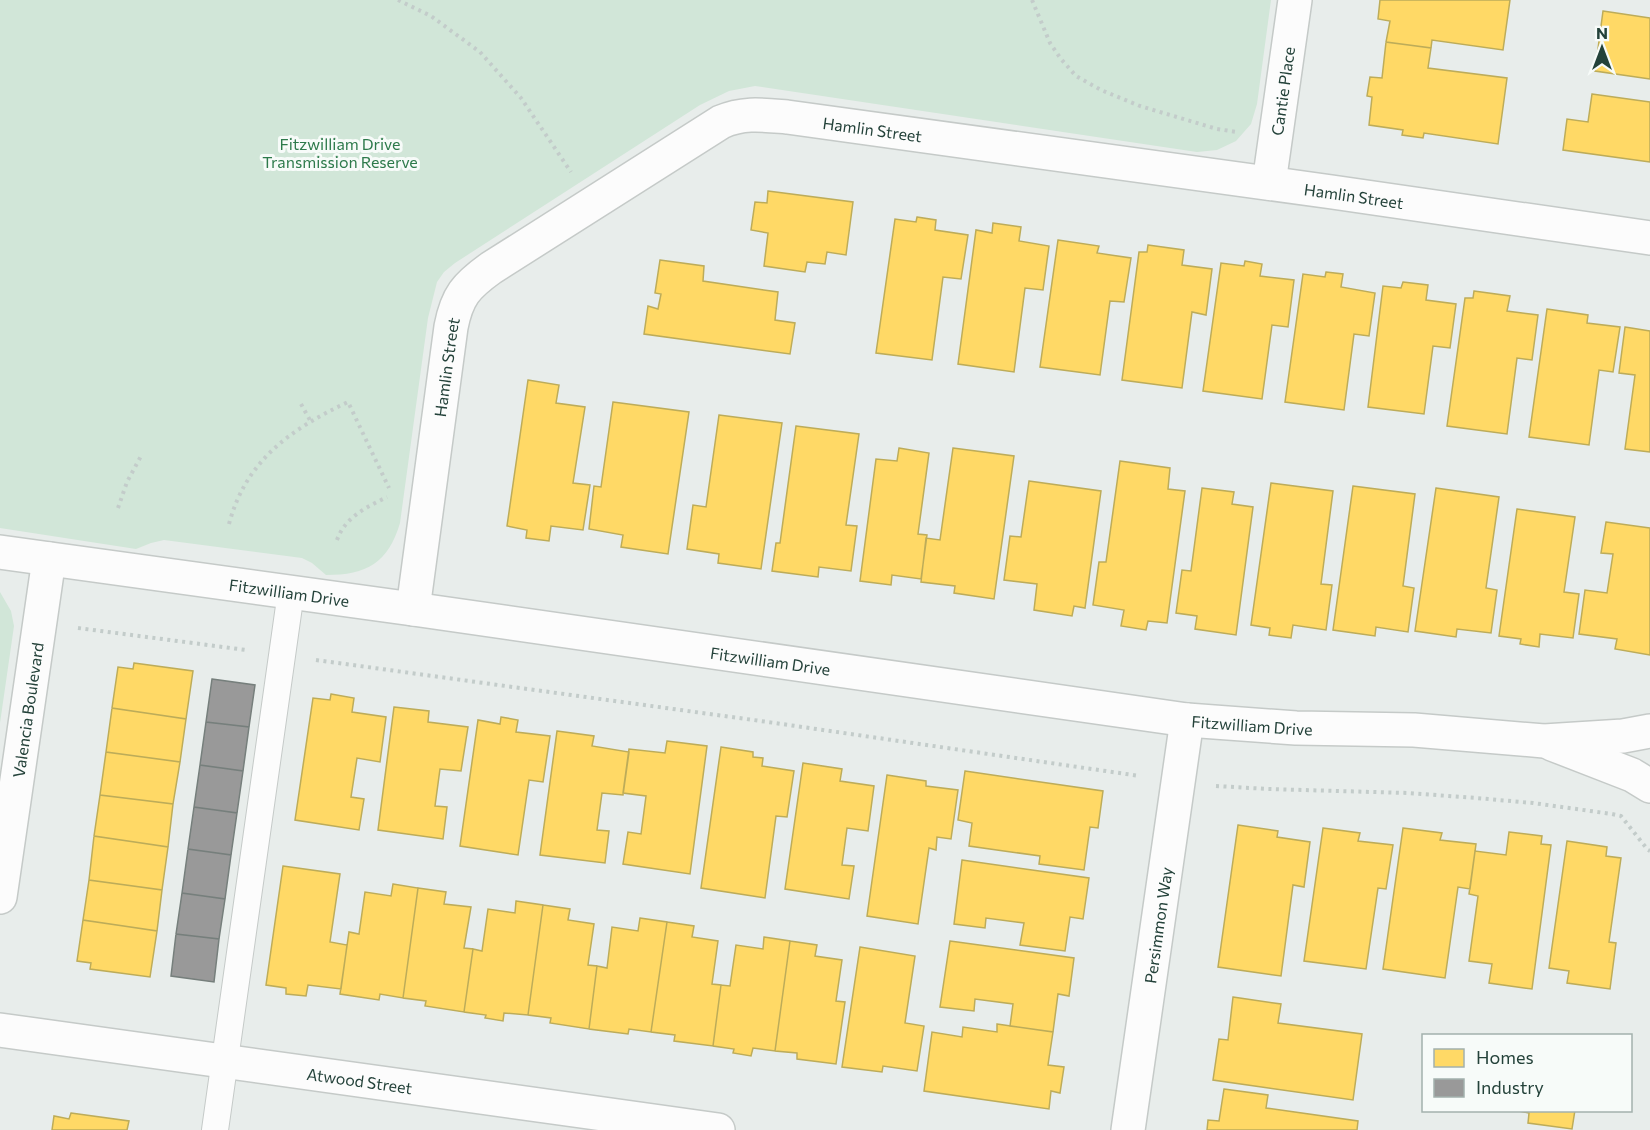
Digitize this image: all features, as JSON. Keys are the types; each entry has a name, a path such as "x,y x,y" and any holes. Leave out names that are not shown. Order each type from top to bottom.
{"street":[{"name":"Cantie Place","path":"1269,183 1295,0"},
{"name":"Hamlin Street","path":"413,609 451,327 459,298 477,278 491,268 721,122 734,116 748,114 788,117 1650,238"},
{"name":"Fitzwilliam Drive","path":"0,552 1187,720 1296,728 1414,730 1545,741 1623,736 1650,731"},
{"name":"Valencia Boulevard","path":"0,897 49,559"},
{"name":"Persimmon Way","path":"1128,1130 1187,720"},
{"name":"Fitzwilliam Drive","path":"1545,741 1632,775 1650,786"},
{"name":"Atwood Street","path":"0,1030 718,1130"}],"lane":[{"path":"214,1130 291,592"}],"path":[{"path":"398,0 431,16 480,52 521,98 592,204"},
{"path":"1032,0 1050,43 1076,76 1101,90 1140,106 1217,129 1275,138"},
{"path":"229,524 241,490 252,472 266,456 296,431 348,402 392,495 361,511 347,522 340,530 337,540"},
{"path":"301,404 311,422"},
{"path":"118,508 127,482 141,456"},
{"path":"40,622 768,722 1177,782 1268,789 1408,793 1476,798 1601,813 1621,816 1650,850"}],"green space":[{"name":"Fitzwilliam Drive Transmission Reserve","path":"0,0 1271,0 1257,104 1251,124 1236,141 1217,150 1197,152 755,86 729,91 700,105 444,272 437,282 428,318 400,523 395,537 382,557 374,564 353,572 326,575 302,558 164,540 136,549 0,528"},
{"path":"0,592 11,611 14,626 0,723"}],"building: Homes":[{"path":"1380,0 1510,0 1503,50 1432,40 1431,48 1386,42 1390,21 1378,19"},
{"path":"1603,11 1650,18 1650,79 1595,71"},
{"path":"1386,42 1431,48 1428,68 1507,78 1498,144 1424,133 1423,138 1402,135 1403,130 1369,125 1372,97 1367,96 1370,77 1382,78"},
{"path":"1592,94 1650,102 1650,162 1563,150 1567,119 1588,122"},
{"path":"768,191 853,202 846,255 827,252 825,264 807,262 805,272 764,266 768,233 751,230 755,202 767,203"},
{"path":"917,217 936,220 935,230 968,235 961,279 943,277 932,360 876,353 895,219 916,222"},
{"path":"993,223 1021,227 1019,241 1049,246 1043,290 1025,288 1014,372 958,364 976,230 992,233"},
{"path":"1058,240 1099,246 1097,253 1131,258 1124,302 1110,301 1100,375 1040,367"},
{"path":"1148,245 1184,250 1182,265 1212,269 1206,315 1192,312 1182,388 1122,380 1139,252 1147,252"},
{"path":"660,260 704,266 703,281 778,292 775,320 795,323 790,354 644,334 648,306 658,309 661,294 655,293"},
{"path":"1245,261 1262,264 1260,276 1294,280 1288,327 1272,325 1262,399 1203,391 1221,263 1244,266"},
{"path":"1326,272 1343,274 1341,287 1375,293 1369,336 1354,334 1344,410 1285,402 1303,274 1325,277"},
{"path":"1403,282 1428,285 1426,300 1456,304 1450,348 1433,346 1424,414 1368,407 1383,286 1401,288"},
{"path":"1474,291 1510,296 1507,311 1538,315 1532,360 1517,358 1507,434 1447,426 1465,298 1473,298"},
{"path":"1547,309 1588,315 1587,323 1620,327 1613,372 1599,370 1589,445 1529,437"},
{"path":"1625,327 1650,331 1650,452 1625,449 1635,375 1619,373"},
{"path":"528,380 559,385 556,403 585,407 573,483 590,485 583,530 551,526 549,541 526,538 527,530 507,526"},
{"path":"613,402 689,412 668,554 621,547 623,535 589,529 594,486 601,487"},
{"path":"719,415 782,423 761,569 718,563 719,554 687,549 693,505 706,507"},
{"path":"796,426 859,434 846,525 857,526 851,571 819,567 818,577 772,571 776,543 780,543"},
{"path":"899,448 929,453 918,534 927,535 921,579 892,575 891,585 860,581 876,459 897,461"},
{"path":"953,448 1014,456 994,599 954,593 955,586 921,582 926,538 940,540"},
{"path":"1120,461 1170,468 1168,489 1185,491 1167,623 1148,621 1146,630 1121,626 1124,610 1093,605 1099,562 1106,562"},
{"path":"1029,481 1101,491 1085,608 1074,606 1072,616 1034,610 1037,584 1004,580 1010,536 1021,537"},
{"path":"1271,483 1333,491 1321,584 1332,585 1326,630 1293,625 1291,638 1269,635 1270,628 1251,625"},
{"path":"1353,486 1415,494 1403,586 1414,588 1408,632 1376,627 1375,636 1333,630"},
{"path":"1202,488 1234,492 1232,504 1253,507 1236,635 1195,629 1197,616 1176,613 1182,570 1191,571"},
{"path":"1436,488 1499,497 1486,588 1497,590 1491,633 1457,629 1456,637 1415,631"},
{"path":"1517,509 1575,517 1564,592 1579,594 1573,638 1540,634 1539,647 1520,644 1521,639 1499,636"},
{"path":"1606,522 1650,528 1650,655 1615,649 1617,639 1579,634 1585,590 1607,593 1613,554 1601,553"},
{"path":"134,663 193,671 186,719 112,708 118,667 133,669"},
{"path":"331,694 354,698 352,712 386,717 380,762 357,758 351,797 364,799 359,830 295,820 313,698 330,700"},
{"path":"394,707 429,711 428,722 468,727 461,771 440,769 435,806 447,807 443,839 378,830"},
{"path":"112,708 186,719 180,762 106,752"},
{"path":"501,717 518,720 516,732 550,736 543,782 529,780 518,855 460,846 478,720 500,724"},
{"path":"557,731 594,736 592,746 629,752 623,795 602,793 597,830 609,831 605,863 540,855"},
{"path":"667,741 707,746 690,874 623,864 628,832 641,834 646,796 623,793 629,749 665,753"},
{"path":"721,747 753,752 753,757 763,758 762,766 794,771 787,817 776,816 765,898 701,888"},
{"path":"106,752 180,762 173,804 100,795"},
{"path":"803,763 842,769 840,781 874,786 868,831 847,828 842,865 854,866 849,899 785,889"},
{"path":"965,771 1103,791 1098,828 1090,827 1084,870 1039,864 1040,856 969,846 972,823 958,820"},
{"path":"887,775 926,781 926,786 958,790 951,839 937,837 936,850 929,848 918,924 867,916"},
{"path":"100,795 173,804 168,847 94,836"},
{"path":"1238,825 1278,831 1277,837 1310,842 1304,887 1293,885 1281,976 1218,967"},
{"path":"1323,828 1360,833 1358,841 1393,845 1386,889 1378,888 1366,969 1304,961"},
{"path":"1403,828 1442,833 1440,840 1476,844 1470,889 1458,887 1445,978 1383,969"},
{"path":"1509,832 1542,836 1541,844 1551,845 1532,989 1489,983 1492,964 1469,961 1478,896 1469,894 1475,851 1506,855"},
{"path":"94,836 168,847 162,890 89,880"},
{"path":"1567,841 1607,847 1606,856 1621,858 1609,942 1616,943 1610,989 1567,983 1569,971 1549,968"},
{"path":"962,860 1089,878 1083,919 1070,917 1065,951 1020,945 1024,923 986,918 985,928 954,924"},
{"path":"283,866 340,874 330,942 347,945 341,989 308,985 306,996 286,994 286,988 266,985"},
{"path":"89,880 162,890 157,931 83,920"},
{"path":"393,884 418,888 403,998 380,994 379,1000 340,994 349,932 359,934 365,892 391,896"},
{"path":"418,888 446,892 444,904 471,907 464,948 473,949 464,1012 425,1006 426,1001 403,998"},
{"path":"516,901 543,905 528,1015 504,1013 503,1021 485,1018 486,1015 464,1012 473,949 482,951 488,909 515,913"},
{"path":"543,905 570,909 568,920 594,924 588,965 597,966 589,1029 550,1023 551,1018 528,1015"},
{"path":"640,918 667,922 651,1032 629,1029 628,1034 589,1029 597,966 607,968 612,927 638,931"},
{"path":"83,920 157,931 150,977 90,969 91,963 77,961"},
{"path":"667,922 694,926 692,937 718,941 712,984 721,985 713,1046 674,1041 675,1035 651,1032"},
{"path":"764,937 790,941 775,1051 753,1048 751,1056 733,1053 734,1049 713,1046 721,985 730,986 736,945 763,949"},
{"path":"790,941 817,945 815,956 842,960 836,1001 845,1002 836,1064 797,1059 797,1053 775,1051"},
{"path":"950,941 1074,958 1069,996 1058,994 1053,1032 1010,1026 1013,1004 975,999 974,1011 940,1007"},
{"path":"860,947 915,956 905,1023 924,1026 917,1071 883,1066 882,1072 842,1067"},
{"path":"1233,997 1281,1004 1278,1023 1362,1034 1353,1100 1213,1080 1219,1039 1228,1040"},
{"path":"997,1024 1053,1032 1048,1065 1064,1067 1060,1093 1051,1091 1049,1109 924,1091 932,1032 962,1037 963,1027 997,1032"},
{"path":"1224,1089 1268,1095 1266,1108 1358,1121 1357,1130 1207,1130 1208,1120 1219,1121"},
{"path":"1524,1112 1575,1112 1572,1129 1528,1123 1529,1113"},
{"path":"71,1113 129,1121 127,1130 52,1130 54,1116 69,1119"}],"building: Industry":[{"path":"212,679 255,685 249,727 206,722"},
{"path":"206,722 249,727 243,771 200,765"},
{"path":"200,765 243,771 237,813 194,807"},
{"path":"194,807 237,813 231,855 188,849"},
{"path":"188,849 231,855 225,899 182,893"},
{"path":"182,893 225,899 219,939 176,934"},
{"path":"176,934 219,939 214,982 171,976"}]}
